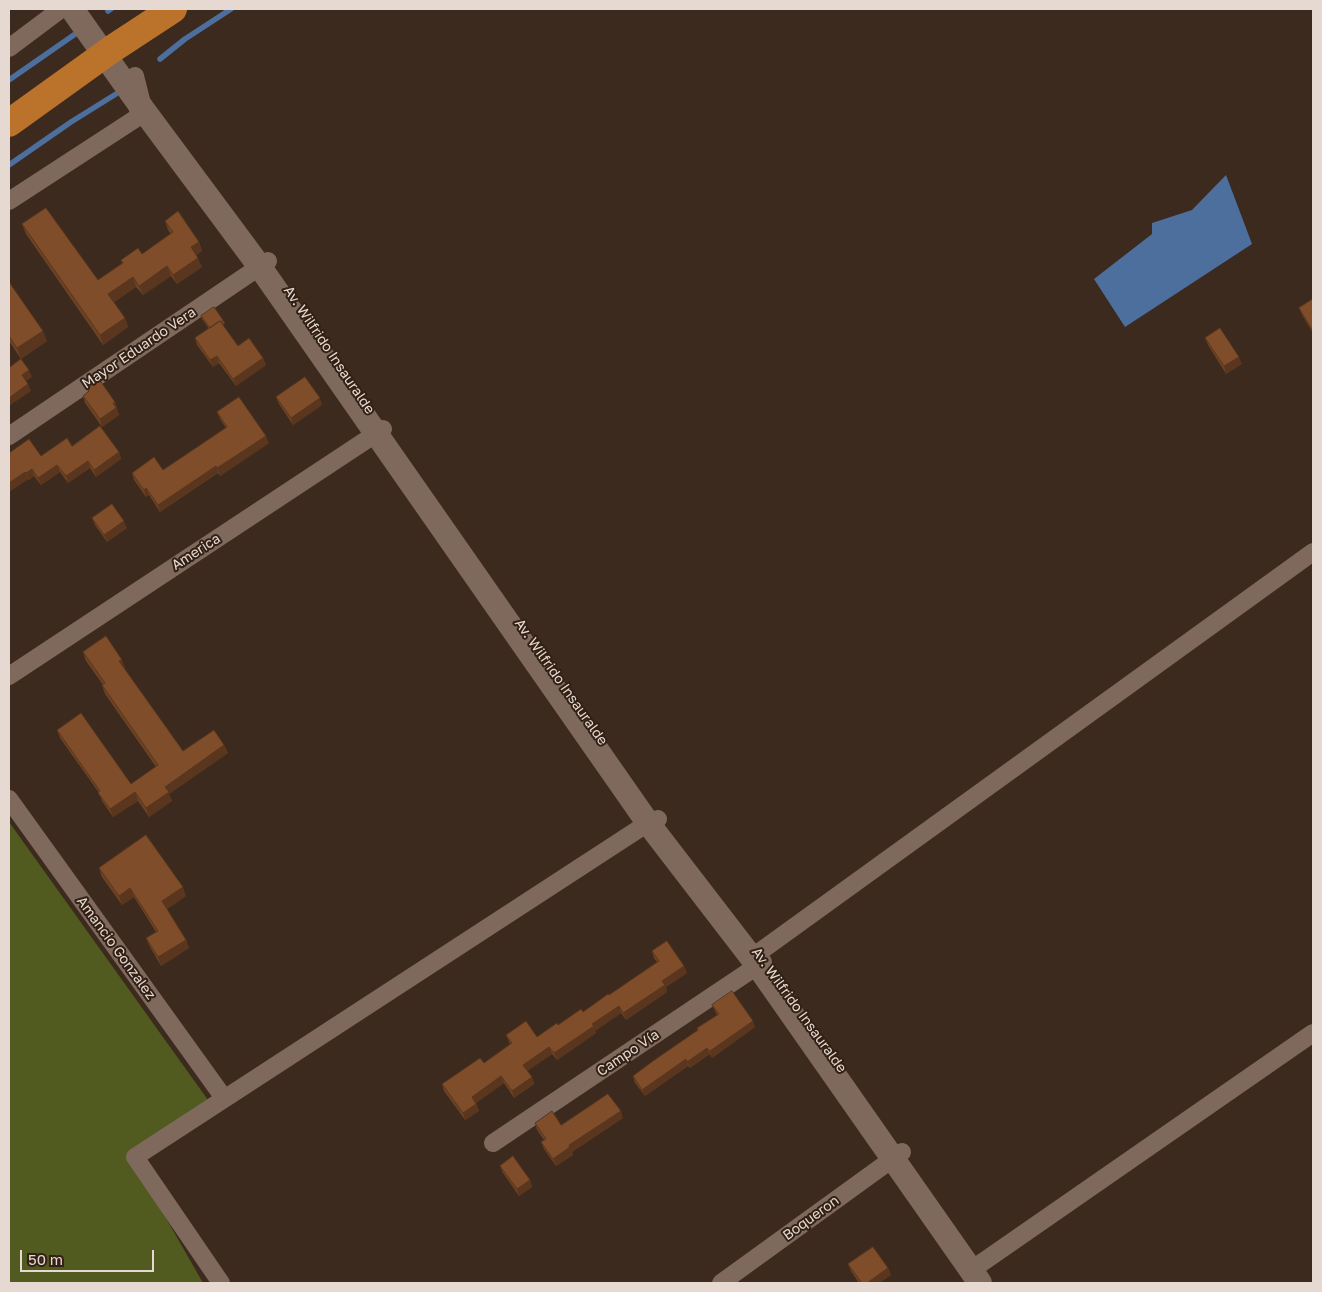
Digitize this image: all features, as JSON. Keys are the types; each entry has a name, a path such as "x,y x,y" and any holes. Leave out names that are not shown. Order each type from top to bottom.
{"highway":[{"path":"9,122 106,45 146,9"},
{"path":"9,107 106,45 173,9"}],"street":[{"path":"9,48 61,9"},
{"path":"72,9 106,45"},
{"path":"91,9 106,45 142,108 264,264"},
{"name":"Av. Wilfrido Insauralde","path":"106,45 135,76 653,821 760,960 980,1274 994,1283"},
{"path":"9,201 135,119 142,108 135,76"},
{"name":"Mayor Eduardo Vera","path":"9,436 264,264"},
{"name":"America","path":"9,676 380,430"},
{"name":"Campo Vía","path":"493,1143 760,960 1313,552"},
{"name":"Amancio Gonzalez","path":"9,799 224,1098"},
{"path":"221,1283 135,1157 653,821"},
{"path":"980,1274 1313,1033"},
{"name":"Boqueron","path":"721,1283 898,1155"}],"green space":[{"path":"9,822 208,1100 130,1155 203,1283 9,1283"}],"water":[{"path":"1226,175 1252,244 1125,327 1094,279 1152,234 1152,223 1192,210"}],"building":[{"path":"46,208 98,280 123,263 121,260 138,248 142,254 173,232 165,221 178,211 199,242 191,247 198,258 173,275 167,266 139,286 133,277 108,294 125,318 100,335 22,224"},
{"path":"9,282 43,331 17,348 9,336"},
{"path":"1313,299 1313,331 1299,308"},
{"path":"214,307 223,320 210,328 201,316"},
{"path":"220,321 238,346 249,338 263,358 233,379 217,356 210,360 195,338"},
{"path":"1220,328 1239,357 1224,366 1205,338"},
{"path":"21,359 29,370 22,375 28,384 9,398 9,368"},
{"path":"305,377 320,398 291,418 276,397"},
{"path":"99,379 115,402 113,403 116,408 100,419 83,396 89,391 87,387"},
{"path":"239,397 266,436 217,468 216,466 158,505 132,473 154,457 163,470 227,427 217,412"},
{"path":"100,426 119,452 94,470 88,461 66,476 57,465 38,478 32,469 9,483 9,453 29,439 41,456 67,438 72,446"},
{"path":"112,504 124,521 104,535 92,518"},
{"path":"106,636 122,660 119,661 183,751 214,730 224,745 165,787 169,792 146,808 135,792 110,809 98,793 100,791 57,730 81,713 131,784 158,765 102,685 105,683 83,652"},
{"path":"146,835 183,887 162,901 186,940 158,957 146,938 158,931 130,888 119,896 99,868"},
{"path":"667,941 684,966 662,981 665,985 623,1013 619,1006 592,1024 594,1026 554,1053 549,1047 523,1065 532,1077 512,1091 501,1076 472,1097 476,1104 463,1113 442,1084 480,1058 484,1063 512,1043 506,1035 526,1021 537,1037 581,1009 583,1012 659,961 652,951"},
{"path":"732,991 753,1021 710,1051 707,1048 687,1062 686,1059 642,1090 633,1076 698,1030 697,1028 719,1014 712,1005"},
{"path":"608,1094 621,1111 569,1145 570,1147 553,1159 541,1142 546,1139 535,1123 552,1111 561,1125"},
{"path":"513,1156 530,1180 517,1189 500,1166"},
{"path":"873,1247 888,1268 867,1283 862,1283 848,1264"}],"waterway":[{"path":"160,59 185,39 231,9"},
{"path":"9,80 81,30"},
{"path":"9,165 71,122 116,94"}]}
